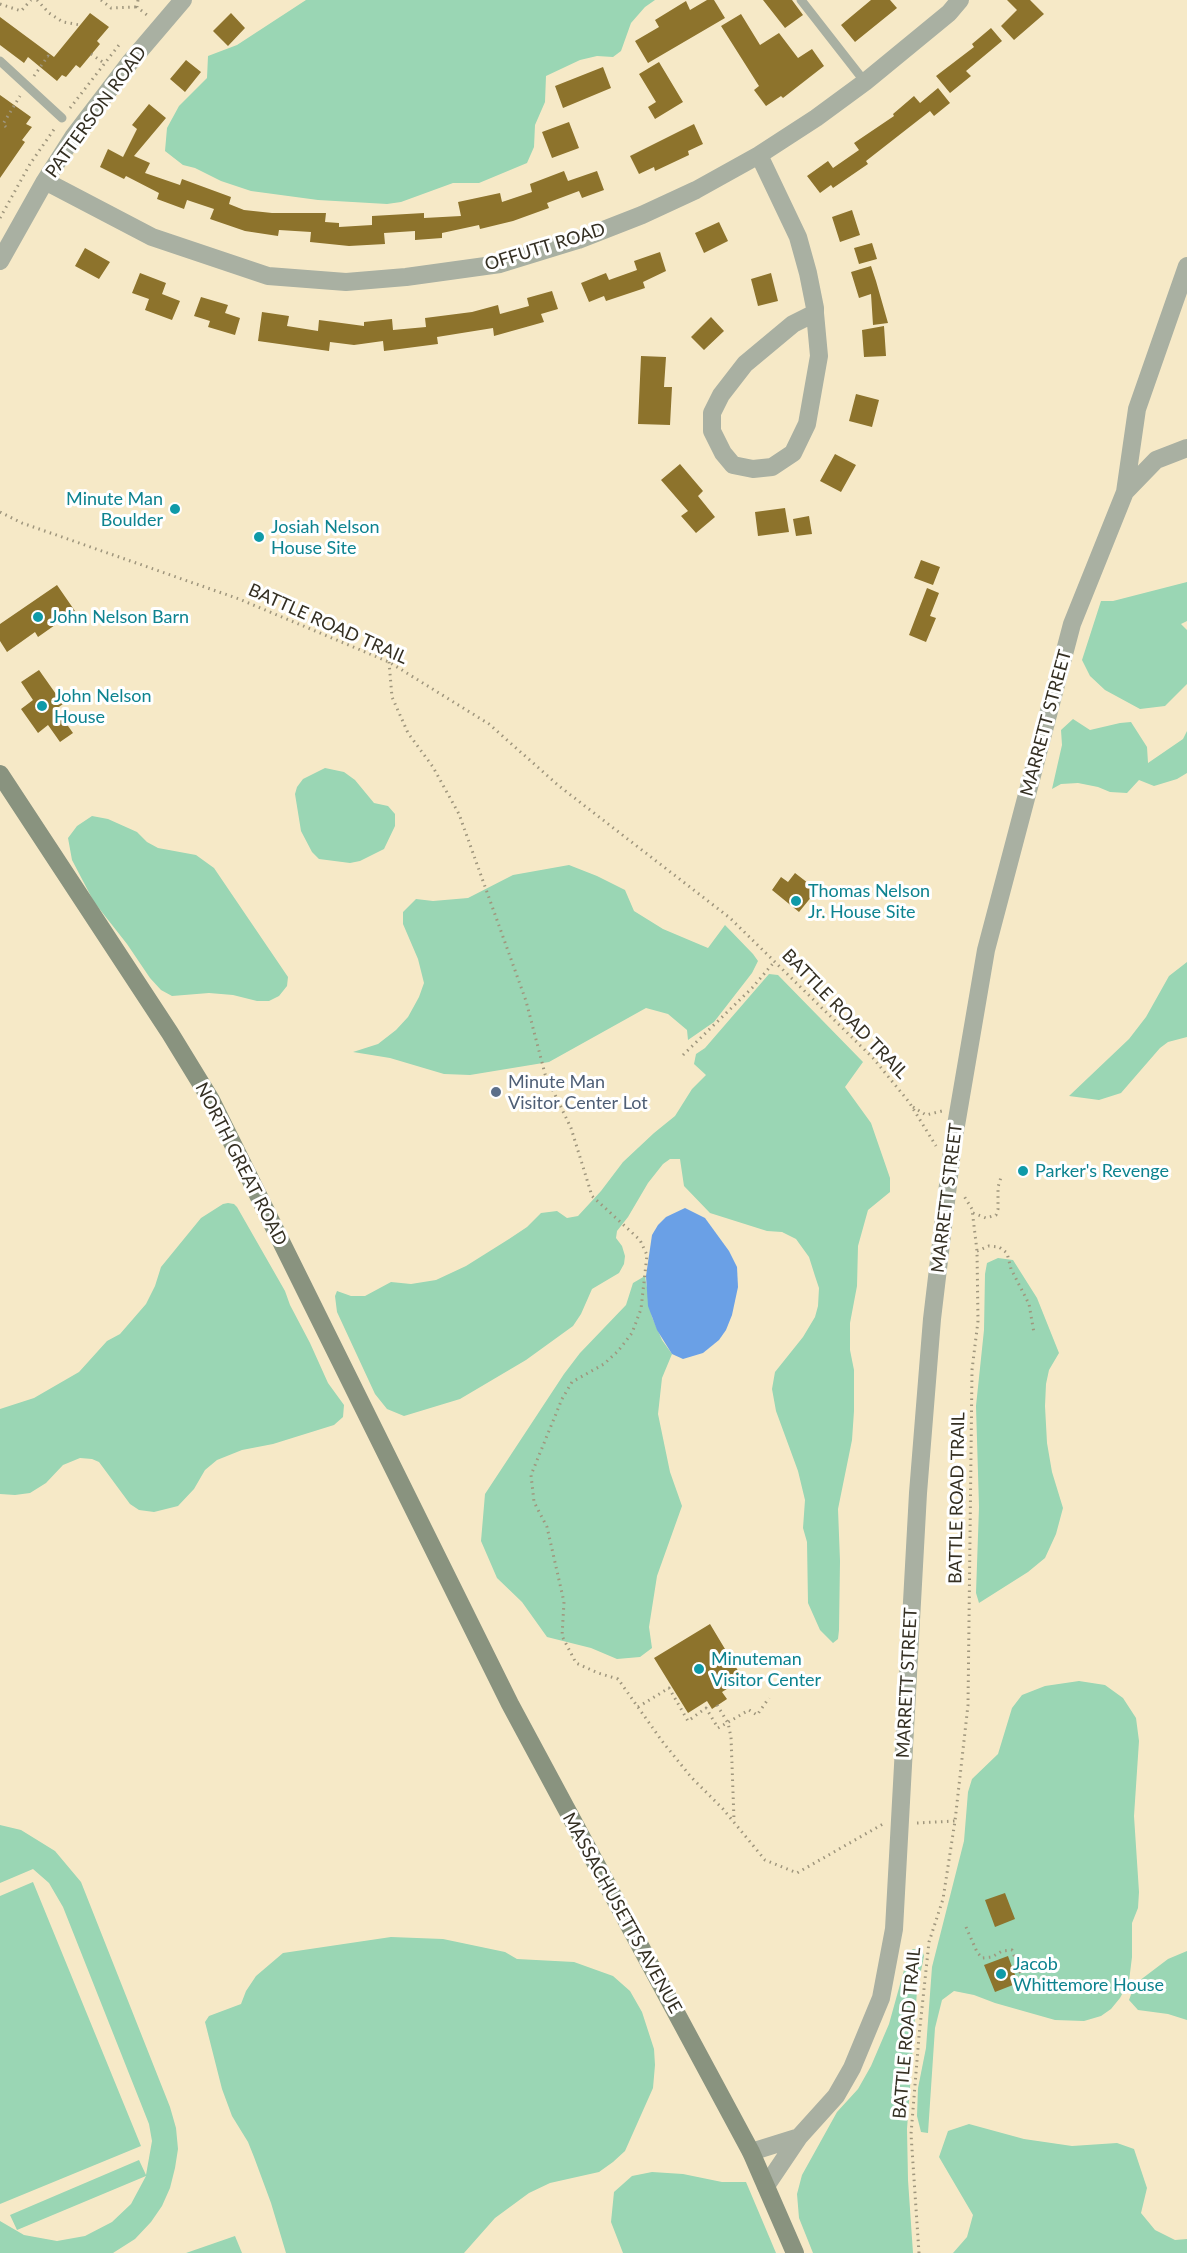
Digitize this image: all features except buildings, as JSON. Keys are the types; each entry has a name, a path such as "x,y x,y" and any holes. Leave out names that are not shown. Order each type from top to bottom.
{"main road":[{"name":"NORTH GREAT ROAD","path":"0,774 170,1033 211,1100 446,1575"},
{"name":"MASSACHUSETTS AVENUE","path":"446,1575 553,1787 751,2151 795,2253"}],"street":[{"name":"PATTERSON ROAD","path":"0,261 45,181 73,137 130,61 183,0"},
{"name":"OFFUTT ROAD","path":"45,181 152,237 268,276 346,282 406,277 500,264 578,240 642,215 696,190 759,155 816,118 865,82 949,13 960,0"},
{"path":"759,155 798,237 808,273 815,313 819,356 807,424 793,453 772,467 753,469 733,465 723,453 712,431 712,413 721,395 745,364 793,324 815,313"},
{"name":"MARRETT STREET","path":"766,2186 799,2137 836,2096 867,2035 881,1998 894,1929 918,1493 932,1319 949,1170 986,950 1069,634 1125,492 1137,409 1187,266"},
{"path":"1175,303 1187,319"},
{"path":"1125,492 1156,460 1187,448"},
{"path":"751,2151 799,2137"}],"lane":[{"path":"801,0 865,82"},
{"path":"0,61 60,121"}],"path":[{"path":"0,4 21,11 32,0"},
{"path":"37,0 49,13 63,22 80,25"},
{"path":"101,0 111,8 137,7"},
{"path":"0,218 30,165 60,121"},
{"name":"BATTLE ROAD TRAIL","path":"0,512 22,523 239,599 389,662 489,724 559,786 730,918 873,1058 911,1106 973,1213 977,1251 978,1321 972,1370 968,1706 955,1821 943,1899 929,1942 919,2036 911,2134 919,2253"},
{"path":"389,662 392,697 408,733 433,767 459,814 526,1001 545,1074 571,1128 592,1196 640,1240 648,1255 641,1309 632,1333 604,1364 572,1382 562,1399 531,1475 534,1502 547,1527 564,1602 562,1636 576,1663 598,1673 618,1678 662,1741 691,1777 734,1822 765,1860 797,1874 882,1824 955,1821"},
{"path":"683,1055 752,988 775,961"},
{"path":"911,1106 926,1115 933,1115 944,1110 961,1096"},
{"path":"973,1213 993,1218 998,1209 998,1187 1001,1177"},
{"path":"977,1251 989,1246 999,1247 1007,1253 1011,1269 1029,1304 1034,1333"},
{"path":"638,1707 669,1688 688,1721 706,1708 718,1728 749,1710 757,1715 769,1698"},
{"path":"717,1705 728,1723 732,1758 734,1822"},
{"path":"966,1927 982,1958 1012,1950 1023,1980"}],"green space":[{"path":"306,0 655,0 645,7 631,23 621,51 613,57 597,56 580,60 546,76 545,102 535,125 534,147 527,163 479,183 453,183 401,202 387,204 318,200 251,191 183,165 165,151 167,128 179,106 207,78 208,56 237,45"},
{"path":"1187,582 1187,621 1181,624 1187,630 1187,684 1165,706 1140,709 1105,690 1090,676 1082,660 1101,601 1113,601"},
{"path":"1073,719 1090,730 1131,722 1147,747 1148,763 1183,739 1187,731 1187,773 1177,779 1154,786 1139,780 1127,793 1110,792 1078,783 1061,784 1052,789 1062,745 1061,730"},
{"path":"325,768 344,772 355,780 374,803 388,806 395,814 395,826 384,849 360,861 350,863 319,859 312,852 301,831 295,794 303,779"},
{"path":"92,816 108,819 137,832 147,842 158,848 196,855 214,868 288,977 287,986 279,996 269,1001 257,1001 233,995 209,993 172,996 161,990 94,902 72,860 68,838 77,826"},
{"path":"569,865 625,890 634,911 663,929 708,948 725,925 753,954 758,961 752,973 714,1022 688,1040 687,1030 668,1014 646,1008 549,1062 470,1075 444,1074 390,1058 353,1052 378,1044 396,1030 408,1017 419,997 424,983 418,959 403,924 403,912 416,899 433,901 468,898 513,875"},
{"path":"1187,962 1187,1037 1168,1042 1160,1048 1121,1093 1099,1100 1069,1096 1129,1039 1146,1017 1169,976"},
{"path":"769,974 778,975 863,1062 845,1087 871,1123 890,1178 890,1192 868,1210 858,1246 857,1286 850,1323 850,1350 854,1370 854,1411 852,1440 838,1509 839,1630 838,1639 833,1643 820,1630 808,1603 807,1542 803,1528 805,1500 798,1471 776,1411 772,1389 775,1372 803,1337 815,1317 818,1306 819,1288 809,1257 796,1239 782,1232 767,1231 710,1213 684,1186 680,1159 670,1159 648,1183 617,1231 616,1238 625,1256 619,1273 592,1289 573,1326 526,1360 460,1399 404,1416 387,1409 375,1394 337,1312 335,1296 337,1291 351,1296 365,1296 391,1282 411,1284 436,1280 466,1266 509,1239 527,1227 541,1213 557,1211 567,1218 578,1216 623,1162 675,1116 692,1089 706,1075 694,1064 696,1054 705,1048"},
{"path":"228,1203 237,1207 285,1291 328,1383 344,1405 343,1417 334,1425 273,1444 242,1450 217,1460 205,1470 194,1489 178,1506 154,1512 139,1510 130,1504 99,1462 92,1459 80,1458 63,1465 46,1483 30,1493 0,1494 0,1409 34,1398 79,1372 107,1341 120,1334 146,1304 161,1267 201,1218"},
{"path":"998,1258 1013,1260 1037,1298 1059,1353 1049,1370 1045,1406 1047,1443 1052,1472 1063,1508 1056,1534 1045,1558 1028,1572 979,1603 976,1593 979,1507 976,1406 984,1330 985,1274 987,1263"},
{"path":"645,1276 652,1317 662,1340 672,1354 662,1378 658,1414 670,1472 682,1506 657,1576 649,1627 652,1648 640,1657 617,1659 591,1648 547,1637 522,1602 497,1578 481,1541 485,1494 564,1374 580,1353 626,1305 633,1283"},
{"path":"1079,1681 1105,1685 1123,1698 1136,1718 1139,1741 1134,1816 1139,1892 1138,1908 1132,1923 1129,1981 1111,2009 1101,2016 1084,2021 1055,2020 954,1991 942,2000 935,2028 928,2133 921,2132 917,2116 918,2088 926,2048 932,1967 964,1841 968,1792 972,1779 998,1754 1012,1708 1022,1695 1045,1686"},
{"path":"0,1825 21,1830 55,1851 81,1882 170,2107 176,2128 178,2149 175,2168 162,2206 135,2239 113,2253 0,2253 0,2221 24,2235 57,2241 85,2236 112,2222 131,2204 146,2176 17,2230 10,2215 139,2160 146,2175 152,2141 149,2124 63,1907 49,1883 33,1869 0,1883"},
{"path":"33,1882 141,2146 0,2204 0,1896"},
{"path":"391,1937 443,1939 505,1952 517,1959 574,1962 613,1976 630,1991 642,2012 654,2049 653,2088 625,2151 613,2162 599,2172 550,2183 529,2193 495,2218 464,2253 286,2253 254,2157 248,2142 232,2116 222,2089 205,2022 209,2016 241,2004 256,1976 283,1953"},
{"path":"913,1949 922,1950 924,1956 917,1991 907,2129 913,2253 813,2253 799,2218 797,2194 802,2175 837,2112 858,2089 871,2066 889,2024 909,1952"},
{"path":"1187,1951 1187,2020 1168,2014 1138,2010 1129,2000 1135,1984 1168,1959"},
{"path":"969,2124 1024,2139 1072,2146 1117,2143 1134,2149 1147,2188 1141,2213 1155,2230 1175,2240 1187,2239 1187,2253 953,2253 967,2237 973,2215 939,2157 948,2131"},
{"path":"652,2172 683,2174 722,2182 746,2182 776,2253 623,2253 611,2222 614,2192 632,2176"},
{"path":"235,2236 242,2253 186,2253"}],"water":[{"path":"685,1208 705,1218 729,1251 737,1267 738,1287 732,1315 719,1340 703,1353 683,1359 672,1354 657,1330 648,1306 646,1276 652,1235 666,1217"}],"place":[{"name":"Minute Man Boulder","path":"175,509"},
{"name":"Josiah Nelson House Site","path":"259,537"},
{"name":"John Nelson Barn","path":"38,617"},
{"name":"John Nelson House","path":"42,706"},
{"name":"Thomas Nelson Jr. House Site","path":"796,901"},
{"name":"Minute Man Visitor Center Lot","path":"496,1092"},
{"name":"Parker's Revenge","path":"1023,1171"},
{"name":"Minuteman Visitor Center","path":"699,1669"},
{"name":"Jacob Whittemore House","path":"1001,1974"}]}
